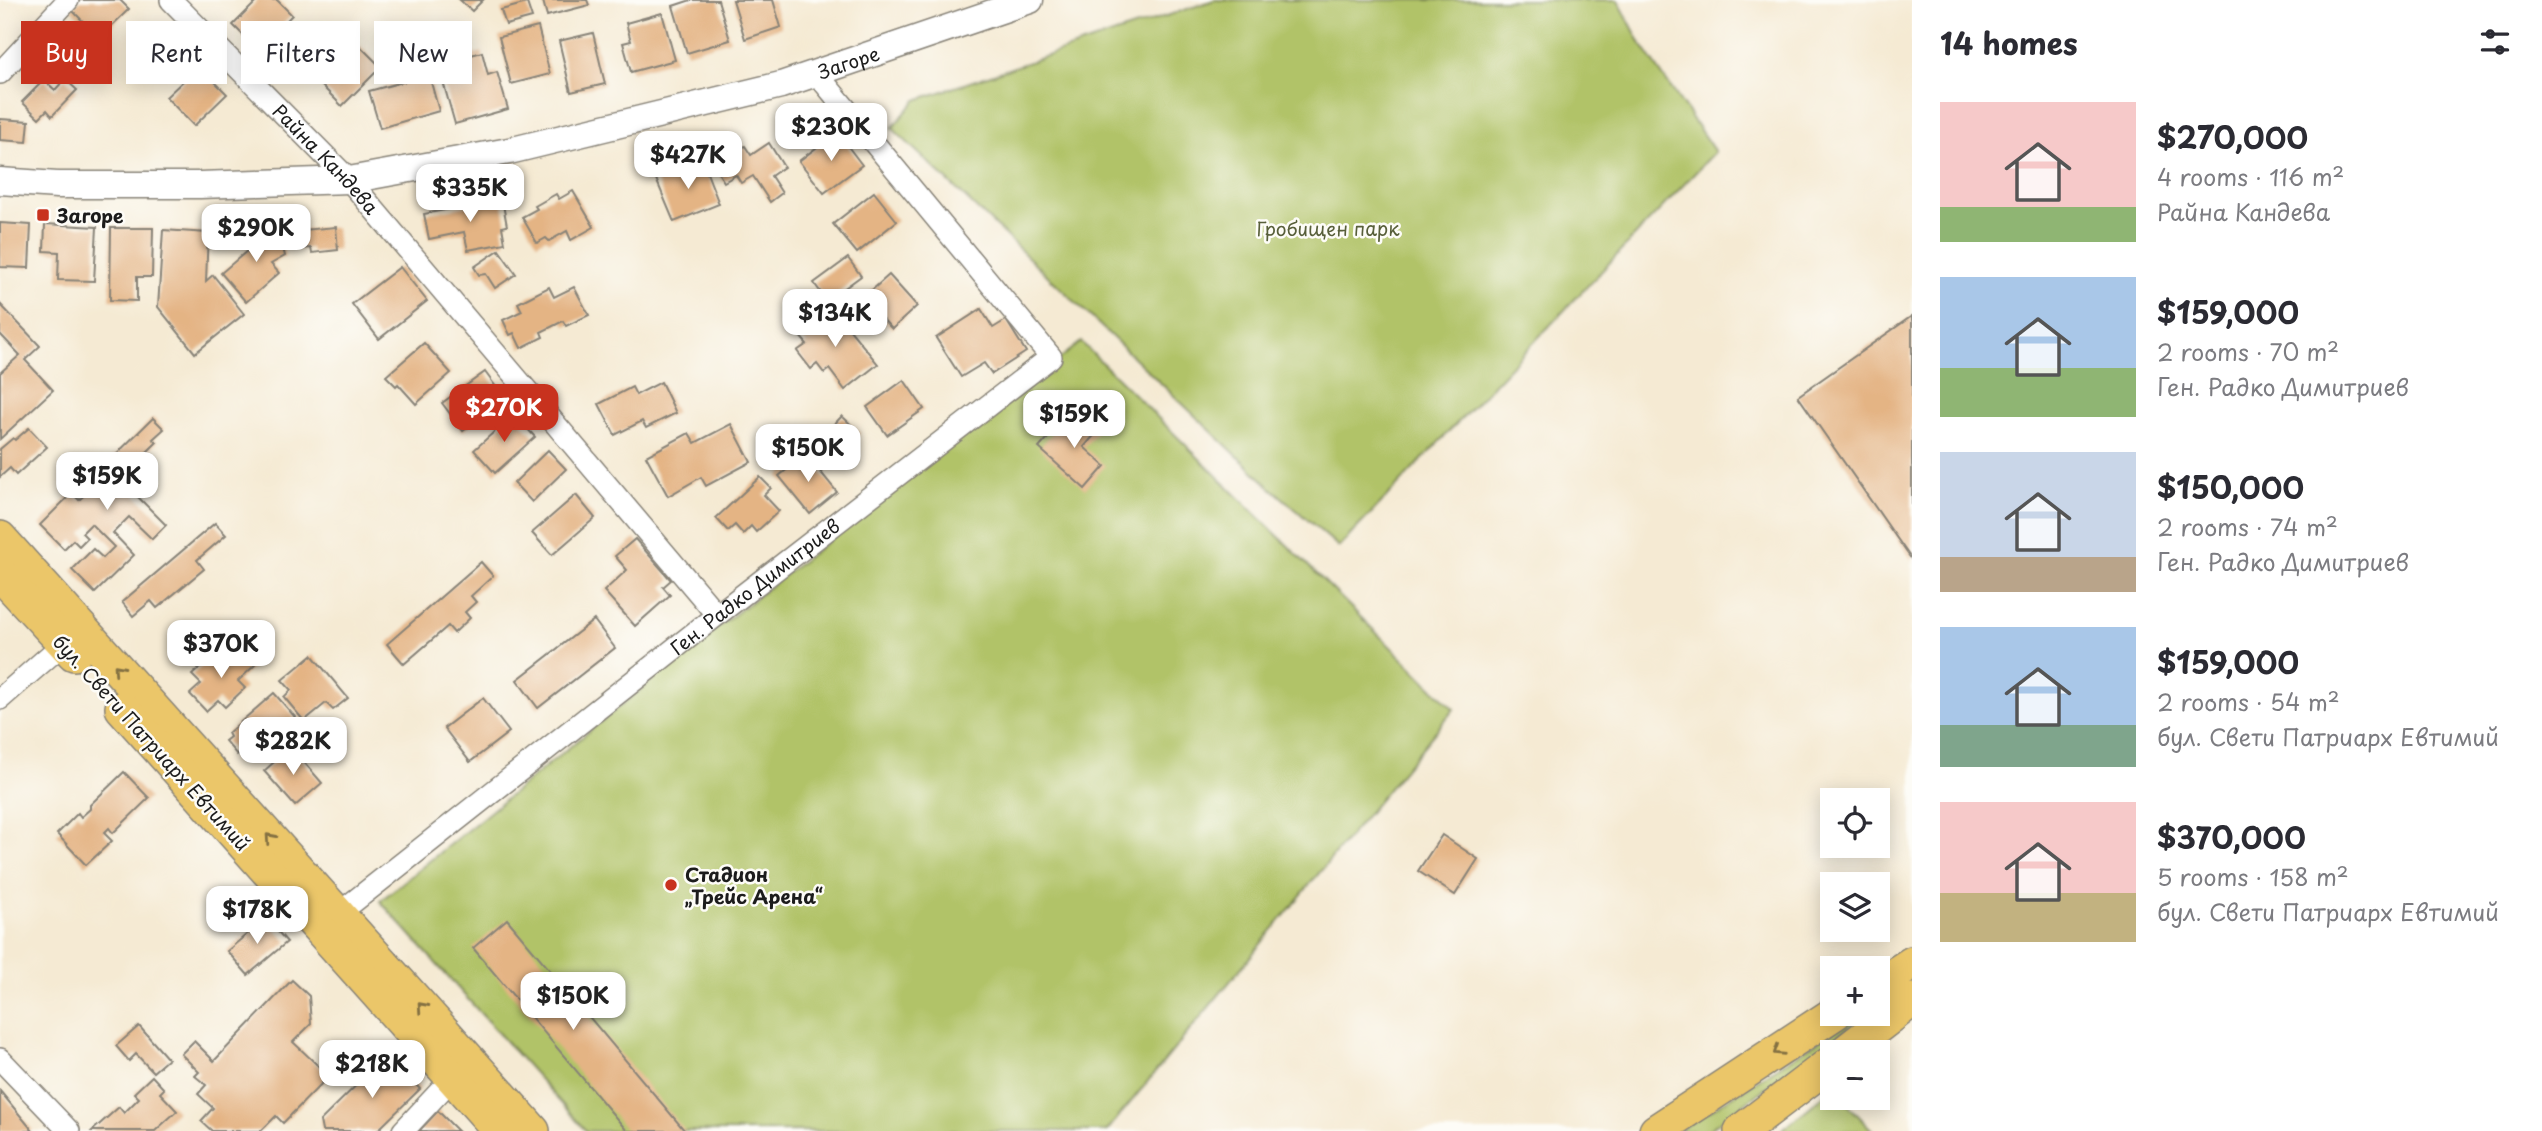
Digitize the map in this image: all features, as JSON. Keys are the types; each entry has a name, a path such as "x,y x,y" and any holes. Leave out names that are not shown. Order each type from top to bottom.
{"main road":[{"name":"бул. Свети Патриарх Евтимий","path":"0,537 338,914 461,1069 500,1131"},
{"name":"бул. Свети Патриарх Евтимий","path":"0,574 461,1069 533,1131"},
{"path":"1890,977 1912,963"},
{"path":"1860,1040 1912,1000"},
{"path":"1656,1131 1820,1023"},
{"path":"1741,1131 1820,1071"},
{"path":"1751,1131 1793,1092"}],"street":[{"path":"0,73 68,0"},
{"name":"Райна Кандева","path":"171,0 349,180 717,615"},
{"name":"Загоре","path":"0,181 57,185 201,185 349,180 509,151 781,85 1030,0"},
{"name":"Ген. Радко Димитриев","path":"338,914 717,615 1051,357 817,74"},
{"path":"0,699 64,643"},
{"path":"0,1059 69,1131"},
{"path":"403,1131 461,1069"}],"green space":[{"name":"Гробищен парк","path":"1214,0 1618,0 1641,44 1715,152 1339,547 1270,487 892,128 916,100"},
{"path":"1081,342 1454,709 1107,1131 586,1131 380,901 683,655"},
{"path":"1842,1026 1850,1026 1831,1040 1820,1040 1820,1048 1707,1131 1678,1131"},
{"path":"1820,1099 1820,1110 1853,1110 1873,1131 1780,1131"}],"building":[{"path":"80,0 120,0 129,9 112,25 112,21 83,21 71,9"},
{"path":"258,0 277,0 292,15 286,21 241,21 241,33 233,25"},
{"path":"460,0 483,0 472,11"},
{"path":"587,0 589,5 547,16 543,1"},
{"path":"691,0 718,0 730,40 687,53 673,6"},
{"path":"733,0 773,0 781,27 745,39"},
{"path":"527,3 532,18 506,25 501,10"},
{"path":"662,13 675,60 631,72 623,43 631,41 626,23"},
{"path":"538,27 550,74 511,84 499,37"},
{"path":"593,33 605,84 571,92 559,41"},
{"path":"360,46 374,60 374,74 342,106 320,84 360,84"},
{"path":"482,52 488,75 497,72 508,109 455,124 444,84 472,84 472,55"},
{"path":"40,84 48,84 55,90 60,84 70,84 77,90 52,116 47,110 39,118 22,102"},
{"path":"180,84 217,84 227,94 194,126 166,97"},
{"path":"395,84 432,84 439,111 380,128 369,91"},
{"path":"0,119 29,121 27,142 0,140"},
{"path":"837,132 862,165 824,193 799,161"},
{"path":"769,143 784,167 771,176 782,193 770,202 753,176 741,183 736,175 724,182 714,166 745,146 751,155"},
{"path":"702,160 719,204 674,222 656,179"},
{"path":"573,191 594,227 571,240 567,231 549,241 546,238 537,243 522,217 556,194 559,199"},
{"path":"874,192 897,221 857,253 833,224"},
{"path":"502,199 507,226 502,227 505,243 468,250 464,232 429,239 424,214"},
{"path":"0,223 31,225 29,268 0,267"},
{"path":"45,224 97,227 94,281 58,280 59,252 44,251"},
{"path":"336,227 338,250 312,253 311,248 294,249 292,231"},
{"path":"111,228 153,228 152,277 137,277 137,301 110,300"},
{"path":"278,229 285,256 271,264 279,273 246,302 221,273 254,245 247,231"},
{"path":"163,230 208,233 206,281 213,275 244,314 195,353 158,307"},
{"path":"499,250 516,274 495,288 486,274 479,275 474,267"},
{"path":"848,258 861,276 827,301 814,283"},
{"path":"400,267 427,301 379,339 352,304"},
{"path":"889,275 917,306 892,329 863,298"},
{"path":"549,287 554,297 574,287 589,315 566,326 563,321 541,332 543,337 521,348 514,333 510,335 503,320 522,311 518,303"},
{"path":"0,304 40,346 25,360 53,390 0,439 0,373 20,355 0,334"},
{"path":"831,307 878,364 845,390 829,369 824,373 817,364 811,369 797,351 807,344 798,334"},
{"path":"981,309 993,328 1006,320 1026,352 992,374 984,363 961,377 936,338"},
{"path":"1912,316 1912,560 1798,396"},
{"path":"424,343 451,373 416,404 398,384 396,386 386,376"},
{"path":"485,372 505,399 463,431 442,403"},
{"path":"904,380 924,409 887,435 867,407"},
{"path":"661,382 676,413 646,428 642,421 615,435 599,404 632,387 636,395"},
{"path":"1073,410 1097,432 1084,447 1105,466 1085,489 1039,448"},
{"path":"514,414 535,437 495,473 474,450"},
{"path":"842,416 860,433 828,467 810,450"},
{"path":"153,418 164,429 153,439 157,442 125,474 139,488 134,493 166,525 152,539 129,517 113,533 134,555 95,593 72,570 93,549 103,558 114,547 91,524 82,533 87,538 79,546 73,540 64,549 40,525 72,493 79,500 101,479 96,474"},
{"path":"731,424 751,462 706,486 701,477 668,496 646,456 689,433 695,443"},
{"path":"29,428 47,447 16,475 10,468 0,477 0,449"},
{"path":"548,450 566,469 532,502 514,483"},
{"path":"806,454 837,492 810,514 779,476"},
{"path":"760,477 771,488 764,495 779,511 756,532 751,526 743,534 735,525 728,531 716,518"},
{"path":"576,495 595,518 552,555 532,533"},
{"path":"215,523 226,535 197,560 204,569 157,608 151,601 133,616 122,602"},
{"path":"635,539 671,580 663,587 670,595 635,626 604,591 627,570 615,556"},
{"path":"481,562 493,576 471,596 476,602 465,612 470,618 454,633 448,626 404,664 387,644"},
{"path":"594,620 615,648 538,708 517,680"},
{"path":"239,648 255,665 238,681 245,688 225,707 218,700 206,711 190,694 201,684 192,675 212,657 220,666"},
{"path":"312,655 348,698 333,710 326,703 304,721 284,697 291,690 282,680"},
{"path":"274,693 295,717 251,754 246,748 237,755 225,741 230,737 228,733"},
{"path":"483,698 509,732 470,762 444,728"},
{"path":"291,747 322,783 295,806 264,771"},
{"path":"124,772 149,798 113,833 109,828 104,833 112,841 86,865 57,834 78,813 81,817 90,809 90,805"},
{"path":"1442,835 1478,859 1455,895 1418,871"},
{"path":"266,918 287,942 248,975 227,951"},
{"path":"507,919 685,1131 627,1131 473,948"},
{"path":"292,980 309,996 311,1024 293,1042 329,1076 283,1123 276,1116 261,1131 212,1131 201,1121 213,1108 198,1094 206,1085 195,1076 199,1072 181,1054 194,1041 214,1061"},
{"path":"139,1026 168,1059 153,1072 136,1054 129,1061 116,1046"},
{"path":"387,1055 420,1089 377,1131 322,1131 320,1121"},
{"path":"152,1076 164,1089 160,1093 177,1111 155,1131 92,1131 119,1107 124,1113 139,1098 134,1093"},
{"path":"0,1091 33,1131 0,1131"},
{"path":"438,1111 458,1131 419,1131"}],"place":[{"name":"Загоре","path":"43,215"},
{"name":"Стадион „Трейс Арена“","path":"671,885"}]}
